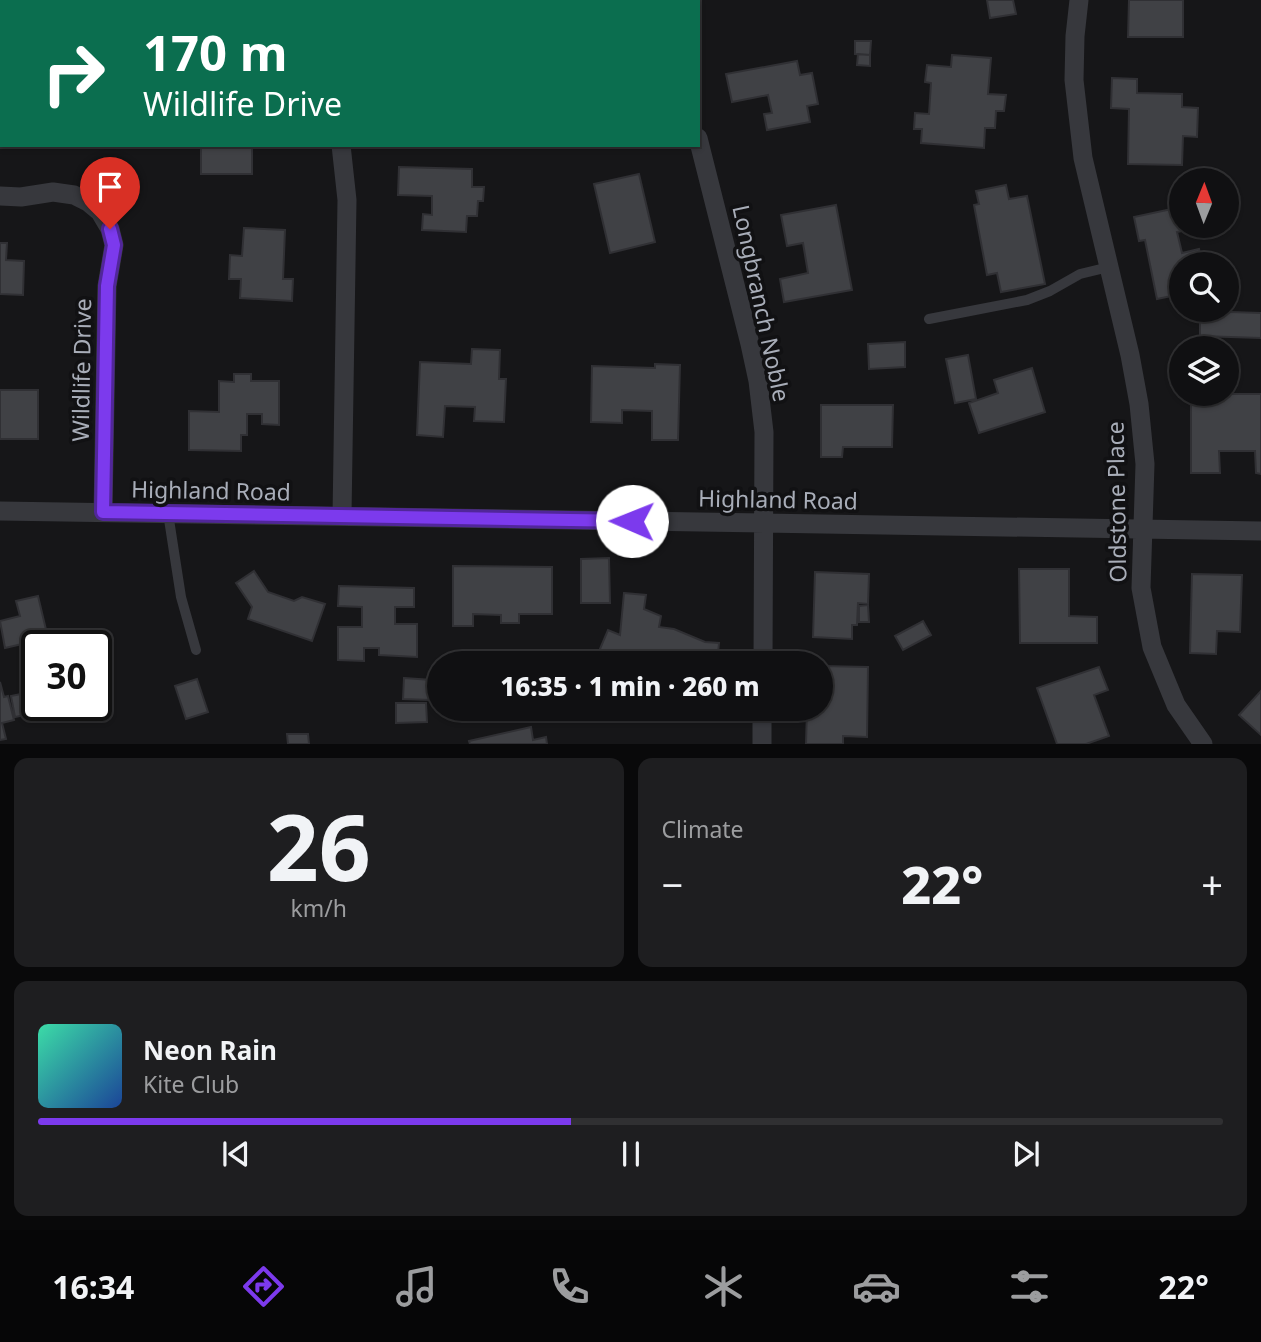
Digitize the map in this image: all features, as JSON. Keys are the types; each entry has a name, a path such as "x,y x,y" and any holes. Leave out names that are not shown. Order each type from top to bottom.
{"street":[{"name":"Oldstone Place","path":"1079,0 1074,44 1074,79 1083,158 1130,355 1139,404 1145,464 1141,588 1152,647 1176,705 1203,744"},
{"name":"Longbranch Noble","path":"700,146 758,381 764,432 763,651"},
{"path":"341,147 347,200 342,516"},
{"name":"Wildlife Drive","path":"0,196 21,197 53,192 74,194 100,212 110,229 114,245 107,286 103,512"},
{"name":"Highland Road","path":"0,511 1261,531"},
{"path":"762,721 762,744"}],"lane":[{"path":"929,319 1027,300 1080,274 1109,267"},
{"path":"168,513 181,597 196,650"}],"building":[{"path":"987,0 1013,0 1016,14 990,18"},
{"path":"1129,0 1183,0 1183,37 1128,37"},
{"path":"855,41 871,41 870,55 855,54"},
{"path":"858,54 870,55 870,66 857,65"},
{"path":"952,55 991,58 988,94 1006,95 1004,111 996,111 995,128 985,128 984,148 921,143 922,129 914,129 915,113 929,114 931,83 925,82 927,65 951,67"},
{"path":"797,61 800,75 812,73 818,104 807,106 810,122 767,130 764,114 772,113 768,95 732,102 726,74"},
{"path":"1112,78 1137,79 1137,93 1182,94 1182,107 1198,108 1197,137 1183,136 1182,165 1128,164 1129,109 1111,108"},
{"path":"201,147 252,147 252,174 201,174"},
{"path":"399,167 472,169 472,187 484,187 483,201 478,201 477,216 467,216 466,232 422,230 423,214 432,215 432,196 398,195"},
{"path":"639,174 655,242 610,253 594,184"},
{"path":"1006,185 1009,199 1027,196 1045,284 1001,292 997,273 987,275 974,205 979,204 976,191"},
{"path":"836,205 852,290 784,302 780,279 808,273 803,243 787,246 781,215"},
{"path":"1169,210 1169,238 1178,238 1182,252 1169,252 1169,296 1157,299 1145,240 1139,241 1134,217"},
{"path":"244,228 285,230 283,279 293,279 292,301 240,298 241,279 229,279 230,255 242,256"},
{"path":"0,243 7,243 6,260 24,261 23,295 0,294"},
{"path":"1239,312 1261,313 1261,338 1200,336 1200,322 1239,322"},
{"path":"905,342 905,367 869,369 868,344"},
{"path":"472,349 500,350 499,379 506,379 504,422 474,421 475,407 445,406 443,437 417,435 420,362 471,364"},
{"path":"968,355 976,399 955,403 946,359"},
{"path":"655,364 680,365 678,440 652,440 652,411 622,410 622,423 591,422 592,366 655,368"},
{"path":"1032,368 1045,412 979,433 969,403 998,393 994,380"},
{"path":"234,374 251,374 251,381 279,381 279,425 262,424 262,414 247,414 247,435 241,435 241,451 189,450 189,411 219,412 219,381 234,382"},
{"path":"0,390 38,390 38,439 0,439"},
{"path":"1239,394 1261,394 1261,474 1256,473 1255,451 1219,451 1220,473 1191,473 1191,406 1239,406"},
{"path":"821,405 893,405 892,447 843,447 842,457 821,457"},
{"path":"609,558 610,603 581,603 581,559"},
{"path":"453,566 552,567 552,614 519,614 519,623 501,623 501,615 473,614 473,626 453,626"},
{"path":"1019,569 1069,569 1069,616 1097,617 1097,643 1020,643"},
{"path":"254,571 268,592 294,601 302,597 325,604 312,641 248,619 252,607 236,583"},
{"path":"815,572 869,574 868,604 858,603 857,625 852,625 852,639 813,637"},
{"path":"1192,574 1242,575 1240,632 1217,631 1216,654 1190,653"},
{"path":"339,586 414,588 414,607 395,607 395,624 417,624 417,657 379,655 379,648 364,648 364,661 338,660 338,627 362,627 362,607 338,606"},
{"path":"624,593 646,595 644,609 661,616 659,627 674,629 705,642 719,643 718,651 599,651 608,630 620,635"},
{"path":"38,596 46,630 21,630 21,644 5,648 0,621 20,616 16,601"},
{"path":"868,605 869,622 859,622 859,606"},
{"path":"923,621 931,635 903,650 895,636"},
{"path":"833,666 868,667 867,737 843,736 843,744 806,744 807,721 833,721"},
{"path":"1099,667 1108,690 1094,695 1109,736 1086,744 1057,744 1037,688"},
{"path":"404,678 427,680 427,700 403,699"},
{"path":"197,679 208,712 186,719 175,686"},
{"path":"0,682 4,697 8,696 14,720 2,723 6,739 0,740"},
{"path":"1261,691 1261,735 1239,715"},
{"path":"21,694 21,716 15,717 11,696"},
{"path":"396,703 426,703 427,722 396,723"},
{"path":"531,727 533,740 546,737 547,744 470,744 469,741"},
{"path":"287,734 308,734 309,744 288,744"}],"route":[{"path":"110,229 114,245 107,286 103,512 632,521"}]}
